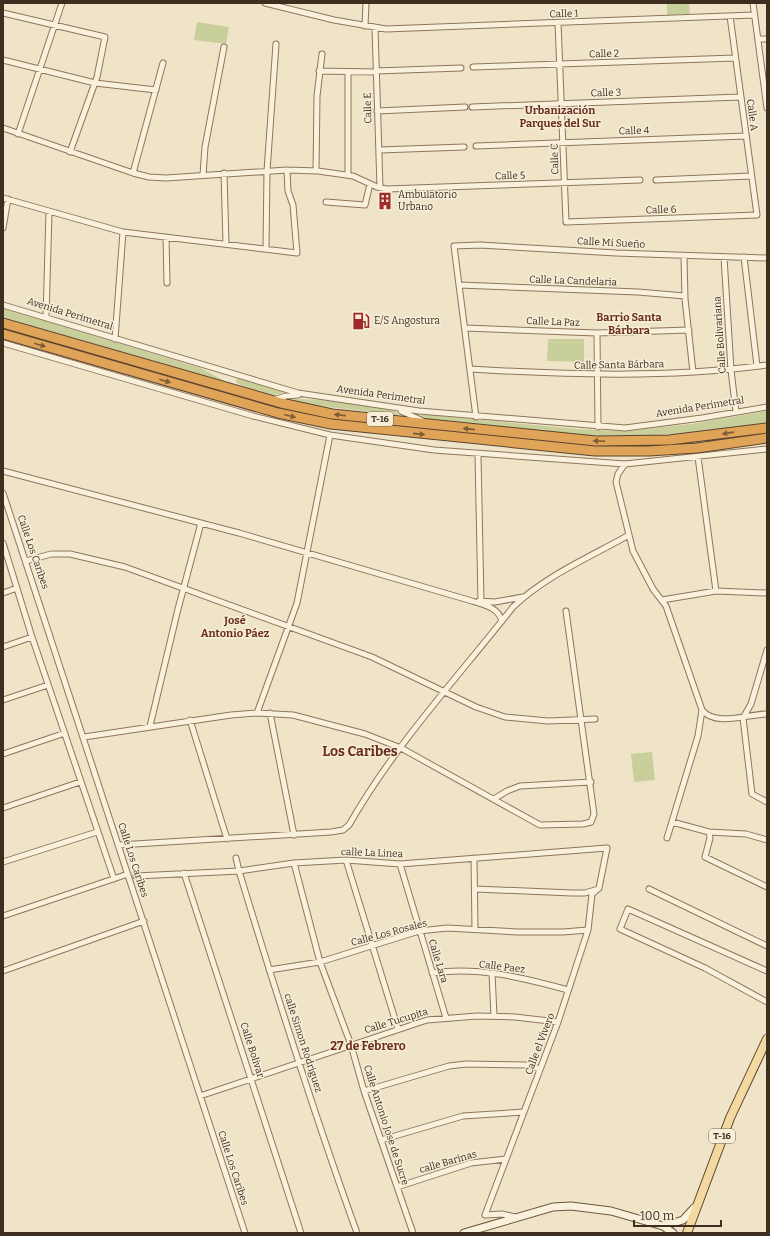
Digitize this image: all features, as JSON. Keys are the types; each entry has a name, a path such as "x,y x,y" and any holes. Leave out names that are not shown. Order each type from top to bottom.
{"highway":[{"name":"T-16","path":"3,323 271,400 332,414 571,440 620,441 696,438 767,428"},
{"name":"T-16","path":"3,334 278,413 331,424 595,452 670,450 767,438"}],"main road":[{"name":"T-16","path":"687,1233 730,1118 767,1039"}],"street":[{"path":"18,134 62,3"},
{"name":"Calle 1","path":"265,3 375,28 435,28 754,15"},
{"path":"365,26 366,3"},
{"path":"753,3 765,82 767,108"},
{"path":"3,13 105,37 96,82 70,152"},
{"name":"Calle A","path":"730,16 756,215"},
{"name":"Calle C","path":"558,23 566,222"},
{"name":"Calle E","path":"375,28 380,188"},
{"path":"758,39 767,39"},
{"path":"266,248 267,171 276,44"},
{"path":"202,175 205,147 224,47"},
{"path":"316,170 319,71 322,54"},
{"name":"Calle 2","path":"473,67 735,58"},
{"path":"3,60 96,82 156,90"},
{"path":"133,173 163,63"},
{"path":"319,71 348,72 461,68"},
{"path":"348,72 348,174"},
{"name":"Calle 3","path":"472,107 740,97"},
{"path":"377,110 465,107"},
{"path":"3,128 133,173 157,178 224,173 316,170 348,174 380,188"},
{"name":"Calle 4","path":"476,146 746,136"},
{"path":"379,150 464,147"},
{"path":"3,228 5,198 49,212 123,232 297,252 293,205 288,191 287,170"},
{"path":"224,173 226,244"},
{"path":"656,180 751,176"},
{"name":"Calle 5","path":"380,188 640,180"},
{"path":"326,202 365,205 370,184"},
{"path":"46,318 49,212"},
{"name":"Calle 6","path":"566,222 756,215"},
{"path":"115,339 123,232"},
{"path":"166,237 167,283"},
{"name":"Calle Mi Sueño","path":"460,285 454,246 480,245 684,256 767,258"},
{"path":"684,256 685,296 693,372"},
{"name":"Calle Bolivariana","path":"724,257 731,370 736,412"},
{"path":"744,257 757,366"},
{"path":"460,285 476,416"},
{"name":"Calle La Candelaria","path":"460,285 638,292 685,296"},
{"name":"Avenida Perimetral","path":"3,305 307,395 392,408 598,427 647,426 767,407"},
{"name":"Calle La Paz","path":"465,328 597,333 689,330"},
{"path":"597,333 598,427"},
{"path":"3,343 254,416 330,435 434,450 478,455 625,464 767,449"},
{"name":"Calle Santa Bárbara","path":"471,369 597,374 731,370 767,365"},
{"path":"271,400 291,395 307,395"},
{"path":"392,408 435,425"},
{"path":"257,713 290,626 303,576 306,553 330,435"},
{"path":"478,455 481,601"},
{"path":"698,457 716,591"},
{"path":"625,464 618,474 616,482 633,550 653,589 666,606 702,710 714,718 743,718 754,714 767,714"},
{"path":"3,471 201,523 472,600 493,608 498,612 502,620"},
{"name":"Calle Los Caribes","path":"3,493 245,1233"},
{"path":"150,726 201,523"},
{"path":"119,845 294,835 343,830 349,825 379,777 443,692 502,620 524,596 629,535"},
{"path":"3,543 32,637 114,879"},
{"path":"26,561 51,554 81,556 125,567 184,587 372,657 476,707 505,717 548,720 595,719"},
{"path":"3,593 17,588"},
{"path":"662,600 716,591 767,593"},
{"path":"472,600 495,602 524,596"},
{"path":"84,737 190,720 257,713 292,715 340,727 401,748 540,825 583,824 591,822 594,814 591,782 566,611"},
{"path":"3,648 32,637"},
{"path":"767,650 751,704 743,718 752,794 767,802"},
{"path":"3,700 48,685"},
{"path":"667,838 698,736 702,710"},
{"path":"270,713 294,835"},
{"path":"190,720 227,839"},
{"path":"3,754 65,733"},
{"path":"3,808 80,782"},
{"path":"494,799 507,791 520,786 591,782"},
{"path":"672,822 709,832 746,834 767,840"},
{"path":"3,862 97,832"},
{"path":"709,832 710,838 705,857 767,887"},
{"name":"calle La Linea","path":"136,876 238,871 294,863 346,860 400,864 607,848"},
{"name":"Calle el Vivero","path":"516,1217 502,1214 485,1215 558,1022 588,930 592,894 599,888 607,848"},
{"name":"calle Simon Rodriguez","path":"236,858 238,871 269,970 300,1061 330,1157 357,1233"},
{"path":"474,858 475,929"},
{"path":"346,860 398,1029"},
{"name":"Calle Antonio Jose de Sucre","path":"294,863 320,962 351,1045 364,1091 413,1233"},
{"name":"Calle Lara","path":"400,864 446,1018"},
{"name":"Calle Bolivar","path":"184,873 252,1078 282,1179 301,1233"},
{"path":"3,916 128,874"},
{"path":"475,889 585,893 599,888"},
{"path":"649,889 767,946"},
{"path":"767,971 628,909 620,929 705,968 767,1001"},
{"path":"3,971 144,921"},
{"name":"Calle Los Rosales","path":"269,970 320,962 420,932 447,928 548,932 588,930"},
{"name":"Calle Paez","path":"432,973 449,971 492,973 530,980 568,990"},
{"path":"492,973 494,1016"},
{"name":"Calle Tucupita","path":"200,1096 300,1061 427,1020 494,1016 558,1022"},
{"path":"364,1091 448,1066 466,1064 527,1065 540,1069"},
{"path":"381,1140 463,1116 524,1112"},
{"name":"calle Barinas","path":"396,1187 471,1163 506,1159"},
{"path":"663,1226 683,1220 689,1216 698,1202"},
{"path":"464,1233 553,1207 571,1206 611,1211 663,1226 673,1233"}],"green space":[{"path":"667,3 689,3 690,14 667,15"},
{"path":"197,22 229,27 226,44 194,40"},
{"path":"3,308 201,368 226,382 3,317"},
{"path":"548,339 584,339 584,362 547,361"},
{"path":"239,378 286,391 275,394 262,393 237,383 236,379"},
{"path":"295,399 366,404 392,410 399,414 396,415 320,406 291,400"},
{"path":"767,411 767,423 724,429 637,436 573,435 510,429 427,419 419,414 578,429 625,431 691,424"},
{"path":"652,752 655,780 634,782 631,754"}],"place":[{"name":"Ambulatorio Urbano","path":"385,201"},
{"name":"E/S Angostura","path":"361,321"}],"district":[{"name":"Urbanización Parques del Sur","path":"560,116"},
{"name":"Barrio Santa Bárbara","path":"629,323"},
{"name":"José Antonio Páez","path":"235,626"},
{"name":"Los Caribes","path":"360,751"},
{"name":"27 de Febrero","path":"368,1046"}]}
